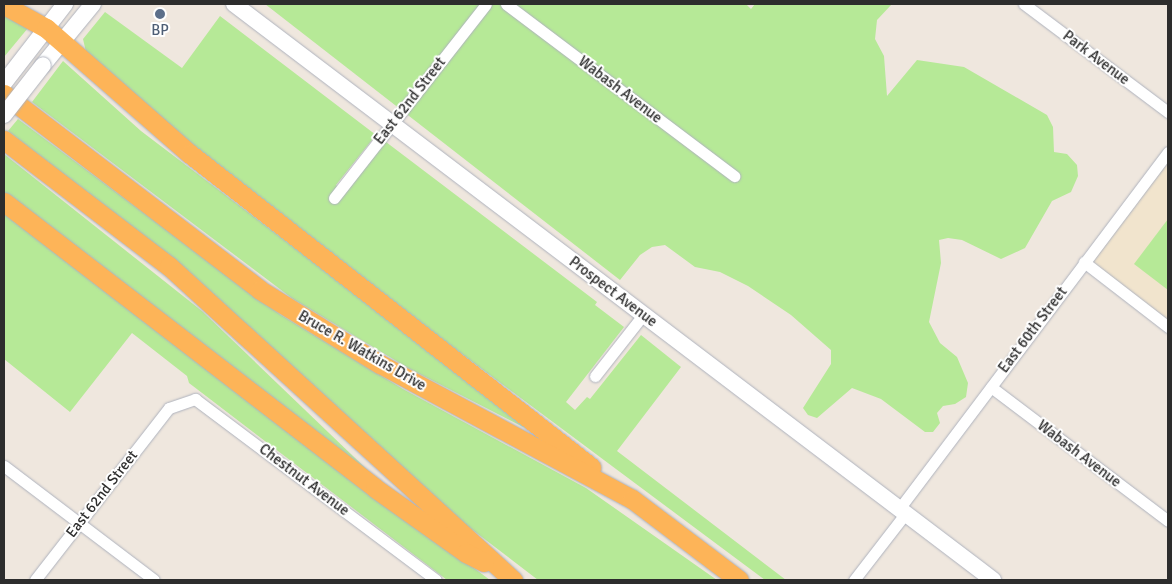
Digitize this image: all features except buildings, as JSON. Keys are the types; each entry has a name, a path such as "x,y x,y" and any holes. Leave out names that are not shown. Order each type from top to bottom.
{"highway":[{"path":"4,5 46,28 190,154 632,499"},
{"name":"Bruce R. Watkins Drive","path":"4,94 260,290 380,364 632,499 739,580"},
{"path":"4,140 176,272 507,575"},
{"path":"4,202 375,488 466,553 507,575"}],"main road":[{"path":"4,83 65,4"},
{"path":"4,115 93,4"},
{"name":"Prospect Avenue","path":"234,4 993,580"}],"street":[{"name":"East 62nd Street","path":"334,198 486,4"},
{"name":"Wabash Avenue","path":"506,4 734,176"},
{"name":"Park Avenue","path":"1024,4 1168,112"},
{"name":"East 60th Street","path":"854,580 991,387 1168,152"},
{"path":"1084,262 1168,327"},
{"path":"596,376 644,315"},
{"name":"Wabash Avenue","path":"991,387 1168,521"},
{"name":"Chestnut Avenue","path":"168,408 186,400 200,401 434,580"},
{"name":"East 62nd Street","path":"35,580 168,408"},
{"path":"4,466 154,580"}],"shaded area":[{"path":"1168,162 1168,321 1091,261"}],"green space":[{"path":"265,4 746,4 751,9 755,4 892,4 877,20 875,39 884,56 887,96 917,60 964,67 1047,115 1053,127 1054,152 1067,154 1077,165 1078,176 1071,192 1052,201 1025,248 1001,259 962,240 948,238 939,240 941,263 929,322 940,343 957,357 968,383 966,397 955,404 943,406 937,413 940,423 933,432 925,432 881,399 852,388 817,418 808,415 803,408 831,364 831,350 791,315 748,286 720,272 695,267 665,245 652,247 640,255 620,280"},
{"path":"105,12 182,68 220,16 376,135 336,185 345,193 386,142 597,302 595,305 624,327 566,402 575,410 587,397 590,399 641,335 681,367 617,451 786,580 765,580 244,192 86,52 83,39"},
{"path":"4,14 28,28 4,57"},
{"path":"63,61 141,131 485,392 531,431 408,368 293,299 32,102"},
{"path":"18,119 281,315 403,389 586,488 717,580 538,580 436,502 195,277 8,131"},
{"path":"4,154 202,311 379,481 4,193"},
{"path":"4,212 490,580 447,580 189,383 187,376 132,333 70,412 4,359"},
{"path":"1168,219 1168,290 1134,264"}],"place":[{"name":"BP","path":"160,14"}]}
